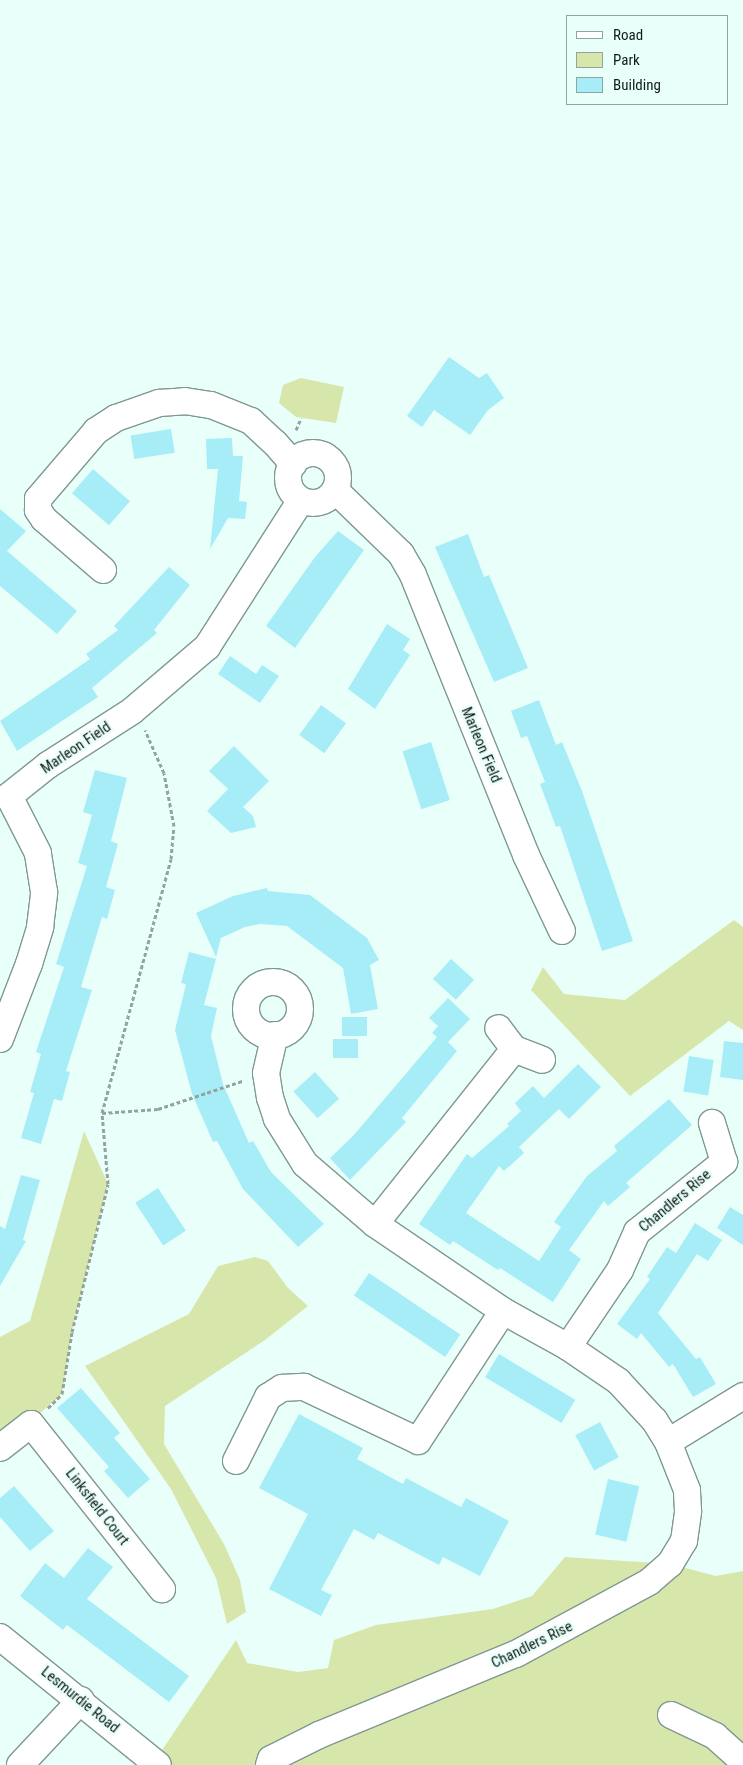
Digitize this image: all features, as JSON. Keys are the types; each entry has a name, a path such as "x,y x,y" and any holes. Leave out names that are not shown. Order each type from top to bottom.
{"street":[{"path":"103,570 44,520 38,510 38,499 96,431 116,418 159,403 185,401 211,405 251,421 275,443 293,464"},
{"path":"306,455 322,455 335,466 337,474 335,490 316,503 301,500 290,488 289,472 293,464 306,455"},
{"name":"Marleon Field","path":"335,490 401,554 412,575 526,855 562,931"},
{"name":"Marleon Field","path":"0,1039 37,936 44,892 38,853 5,791 132,711 207,648 301,500"},
{"path":"498,1028 514,1049 542,1060"},
{"name":"Chandlers Rise","path":"269,1765 271,1759 319,1735 516,1654 649,1582 670,1564 684,1541 688,1511 687,1490 668,1442 654,1420 618,1381 568,1347 503,1311 375,1224 305,1164 277,1119 266,1073 275,1035"},
{"path":"375,1224 514,1049"},
{"name":"Chandlers Rise","path":"568,1347 620,1270 637,1232 734,1164 712,1123"},
{"path":"236,1461 268,1397 282,1388 304,1387 418,1441 503,1311"},
{"path":"668,1442 743,1396"},
{"path":"0,1448 31,1424"},
{"name":"Linksfield Court","path":"31,1424 162,1589"},
{"name":"Lesmurdie Road","path":"0,1637 81,1700 158,1765"},
{"path":"20,1765 81,1700"},
{"path":"671,1715 715,1736 743,1761"}],"path":[{"path":"31,1424 62,1394 72,1332 108,1184 102,1113 171,858 174,826 164,774 152,741 132,711"},
{"path":"102,1113 158,1109 266,1073"}],"green space":[{"path":"301,378 344,387 336,423 296,417 279,403 283,385"},
{"path":"734,920 743,927 743,1030 729,1021 630,1096 531,990 543,967 564,994 625,1000"},
{"path":"84,1131 108,1184 72,1332 62,1394 0,1448 0,1337 30,1321"},
{"path":"255,1257 268,1261 288,1288 308,1306 265,1340 165,1406 164,1444 224,1544 240,1580 246,1612 227,1624 216,1578 171,1489 85,1366 189,1314 218,1266"},
{"path":"565,1557 670,1564 716,1576 743,1571 743,1765 158,1765 154,1762 236,1640 247,1663 298,1672 328,1668 334,1640 376,1625 493,1609 532,1596"}],"building":[{"path":"449,357 479,378 487,373 504,398 488,410 470,435 434,410 422,427 407,416"},
{"path":"171,429 175,453 134,459 131,435"},
{"path":"232,438 233,456 243,456 239,501 247,502 245,519 228,518 210,549 218,469 207,469 206,439"},
{"path":"93,469 130,501 109,525 72,493"},
{"path":"0,509 26,531 7,551 77,611 57,634 0,586"},
{"path":"338,531 364,550 295,648 266,626 315,557"},
{"path":"468,534 484,577 489,575 528,668 494,682 435,547"},
{"path":"169,567 190,585 154,630 157,633 92,688 98,697 17,751 0,721 90,659 86,654 118,630 114,626"},
{"path":"387,624 410,639 403,650 410,655 375,709 348,689"},
{"path":"230,656 256,674 262,665 279,676 260,703 218,674"},
{"path":"539,700 556,745 562,742 582,791 633,941 602,951 560,826 556,827 540,784 545,782 527,736 521,738 511,711"},
{"path":"321,705 346,723 324,753 299,735"},
{"path":"431,742 450,800 421,809 402,751"},
{"path":"234,746 269,781 243,807 253,816 256,827 231,833 207,811 228,789 209,771"},
{"path":"95,770 127,778 111,841 118,844 106,887 115,890 107,919 102,917 81,987 92,990 66,1071 70,1072 62,1101 54,1099 41,1144 21,1138 34,1093 30,1092 41,1054 36,1052 64,967 56,964 87,866 78,863 92,815 83,812"},
{"path":"267,888 268,891 310,895 367,938 379,960 370,965 378,1009 351,1014 343,968 287,926 260,924 245,927 221,938 216,957 196,913 233,896"},
{"path":"189,952 216,959 204,1005 217,1008 211,1036 223,1084 249,1143 253,1141 271,1172 324,1224 298,1247 243,1189 217,1141 213,1142 192,1094 175,1030 186,984 181,983"},
{"path":"451,959 474,980 456,1000 433,979"},
{"path":"448,998 470,1019 448,1042 457,1051 402,1118 406,1122 350,1180 330,1158 353,1136 437,1037 432,1033 438,1026 429,1018"},
{"path":"342,1017 367,1017 367,1036 342,1036"},
{"path":"333,1039 358,1039 358,1058 333,1058"},
{"path":"724,1041 743,1043 743,1080 720,1077"},
{"path":"689,1056 714,1060 708,1095 683,1092"},
{"path":"578,1064 601,1087 569,1119 559,1109 519,1147 524,1153 504,1171 499,1166 466,1213 539,1261 561,1227 554,1222 587,1176 617,1151 614,1146 669,1099 692,1125 626,1183 630,1187 608,1206 604,1201 569,1250 581,1259 553,1302 500,1268 498,1270 453,1241 450,1245 419,1224 467,1154 472,1158 509,1126 507,1124 521,1111 515,1103 533,1086 544,1098"},
{"path":"315,1072 339,1099 318,1118 293,1091"},
{"path":"21,1175 40,1180 23,1240 26,1241 0,1286 0,1226 5,1229"},
{"path":"158,1188 186,1231 163,1245 135,1203"},
{"path":"730,1207 743,1215 743,1245 717,1228"},
{"path":"695,1223 722,1240 708,1261 697,1254 658,1313 696,1359 700,1357 716,1384 693,1397 673,1364 669,1367 641,1333 637,1339 617,1324 650,1279 647,1277 667,1247 676,1253"},
{"path":"369,1273 460,1335 445,1357 354,1295"},
{"path":"499,1354 575,1400 561,1423 485,1377"},
{"path":"81,1388 120,1433 114,1438 150,1479 128,1498 104,1471 109,1467 57,1408"},
{"path":"299,1414 363,1448 357,1459 403,1484 406,1478 461,1507 466,1498 509,1521 480,1576 443,1557 439,1565 378,1533 374,1540 354,1529 321,1590 332,1595 321,1616 269,1589 308,1514 259,1488"},
{"path":"600,1422 619,1457 594,1470 575,1435"},
{"path":"608,1479 639,1486 626,1542 595,1535"},
{"path":"14,1486 54,1531 30,1551 0,1517 0,1498"},
{"path":"88,1548 113,1567 87,1599 189,1676 169,1702 67,1625 63,1630 20,1596 45,1563 64,1578"}]}
